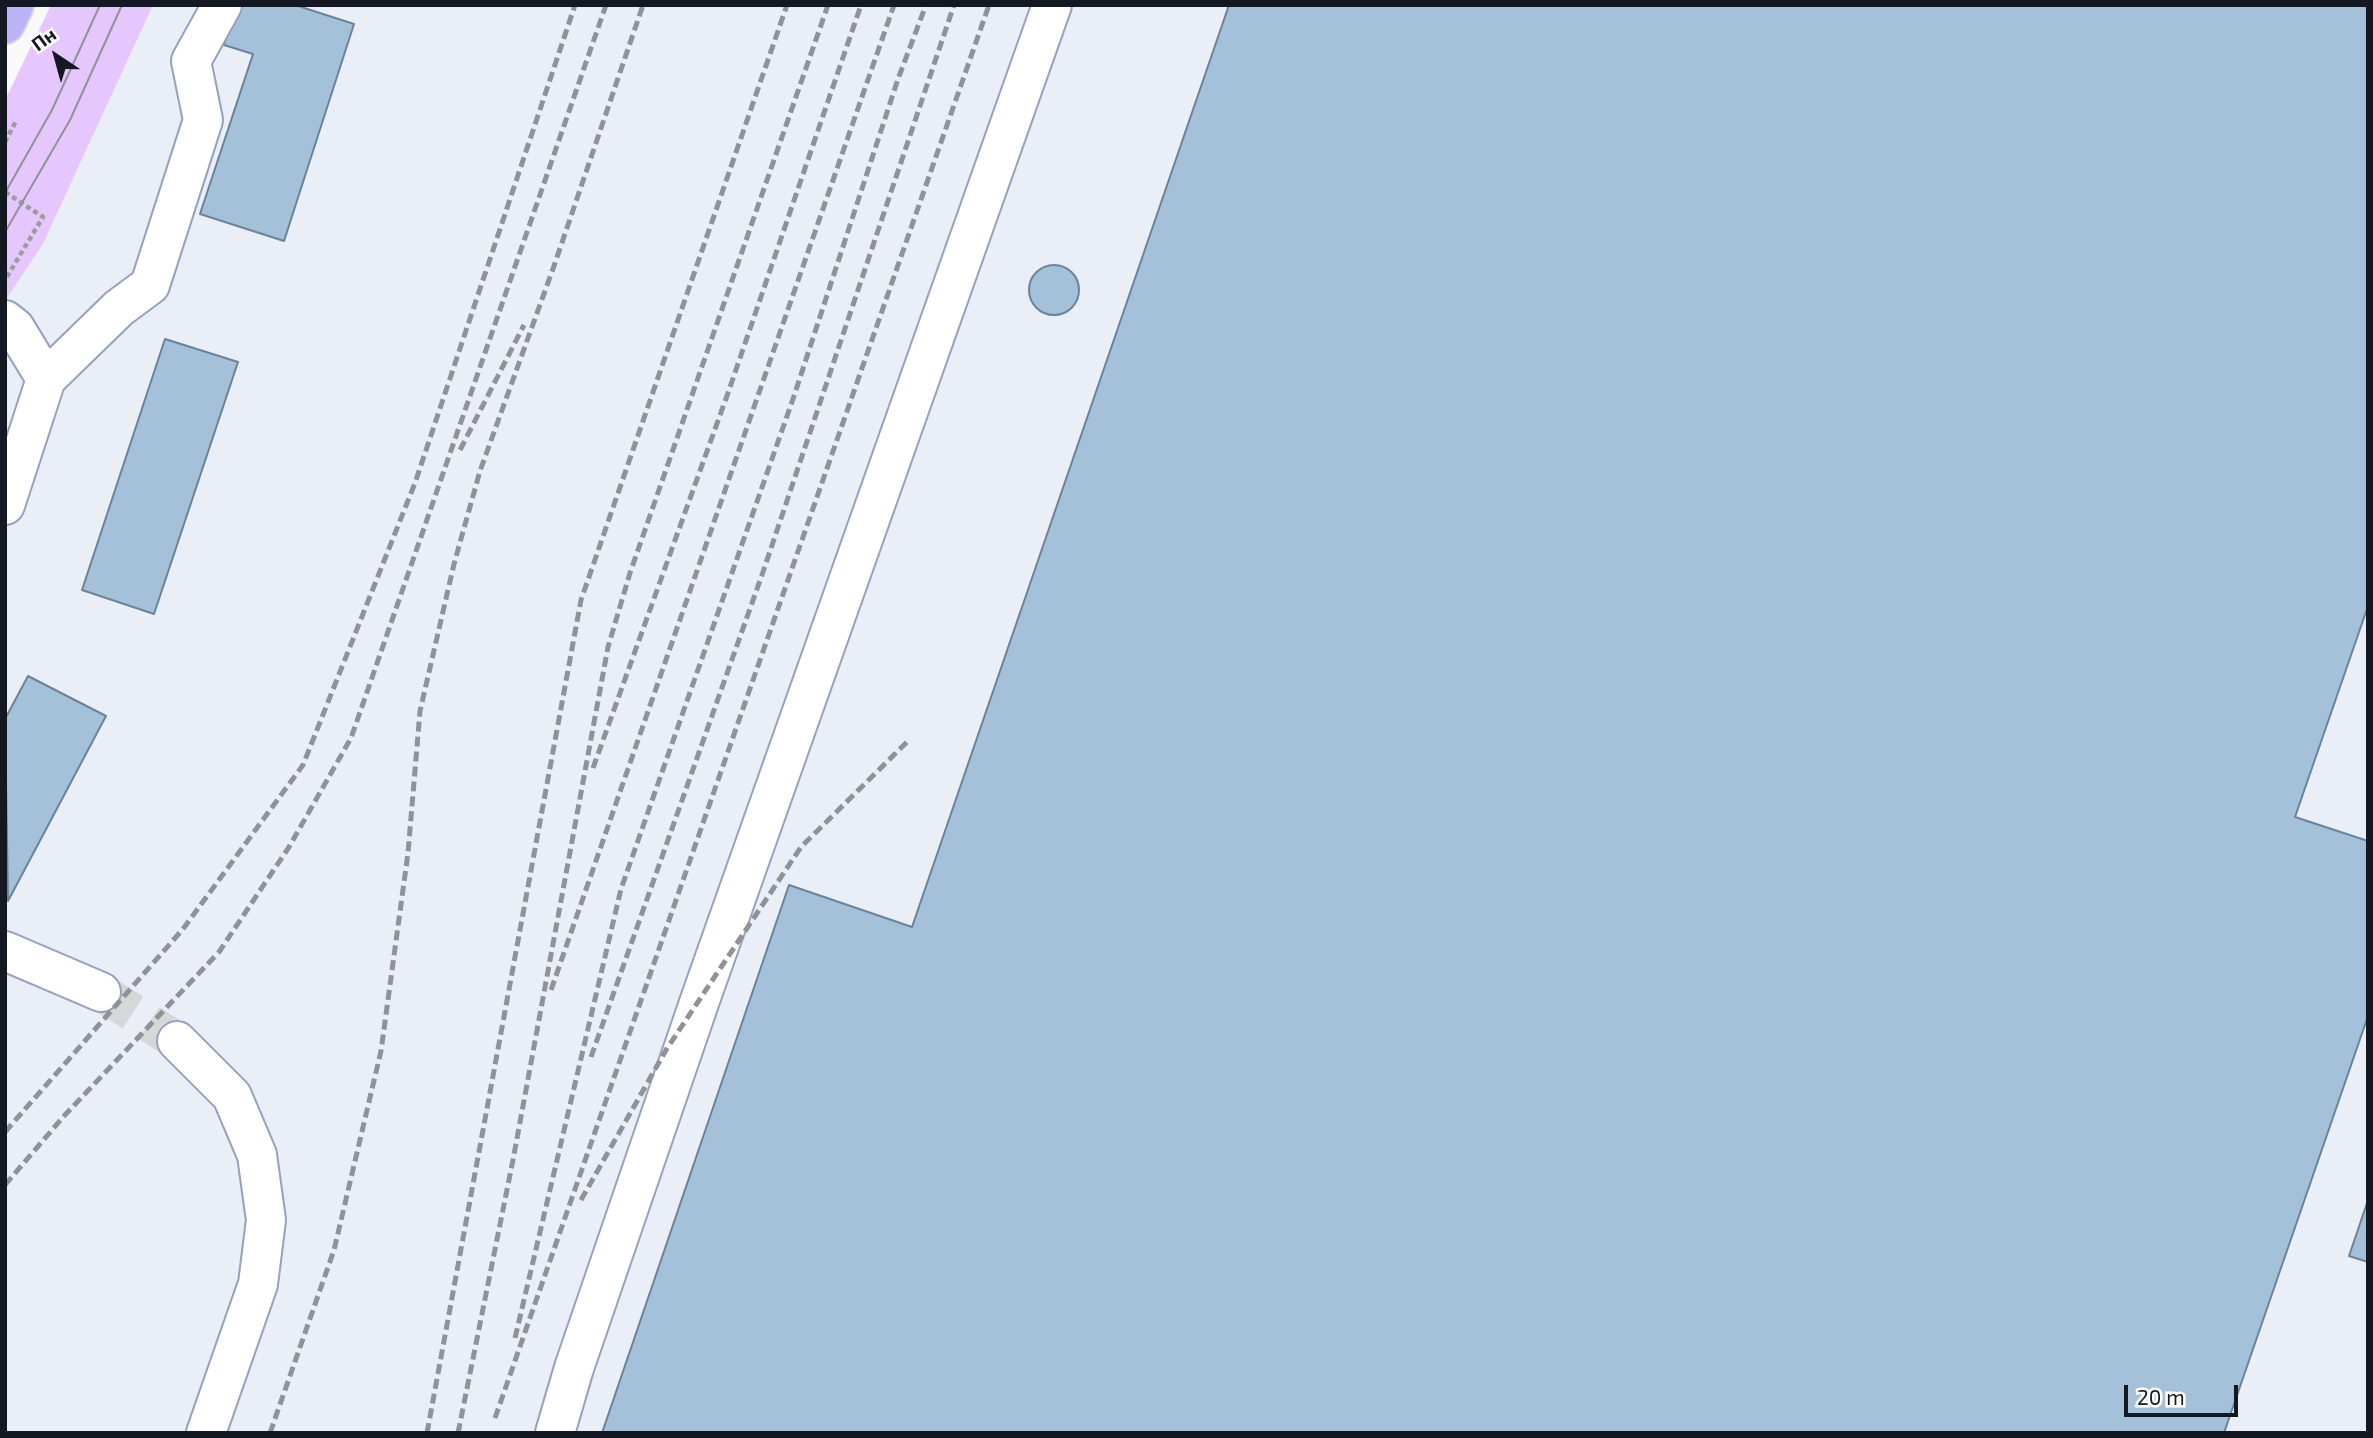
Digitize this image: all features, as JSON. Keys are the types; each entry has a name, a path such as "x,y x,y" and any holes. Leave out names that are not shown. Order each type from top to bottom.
{"highway":[{"path":"5,24 14,5"}],"street":[{"path":"5,505 46,379 119,309 150,285 203,120 191,61 222,5"},
{"path":"555,1433 574,1368 701,1000 1052,5"},
{"path":"5,320 15,328 46,379"},
{"path":"5,951 101,992"},
{"path":"177,1041 232,1096 257,1155 266,1220 258,1284 206,1433"}],"path":[{"path":"5,142 16,121"},
{"path":"5,192 43,217 5,280"}],"shaded area":[{"path":"51,5 153,5 43,244 5,301 5,100"},
{"path":"153,5 2368,5 2368,1433 5,1433 5,301 43,244"}],"building":[{"path":"236,5 295,5 354,24 284,241 200,214 253,54 224,45"},
{"path":"1229,5 2368,5 2368,606 2295,817 2368,841 2368,1016 2224,1433 602,1433 789,885 912,927"},
{"path":"1054,265 1072,272 1079,290 1072,308 1054,315 1036,308 1029,290 1036,272"},
{"path":"165,339 238,362 154,614 82,590"},
{"path":"28,676 106,716 8,901 5,719"},
{"path":"2368,1200 2368,1262 2349,1256"}],"tunnel":[{"path":"101,992 177,1041"}],"tram line":[{"path":"5,193 52,110 100,5"},
{"path":"5,232 70,120 122,5"}],"railway":[{"path":"5,1132 183,929 303,765 415,483 575,5"},
{"path":"5,1185 64,1116 219,952 289,847 351,738 606,5"},
{"path":"270,1433 334,1250 381,1051 408,853 420,711 454,564 480,471 554,266 643,5"},
{"path":"427,1433 581,600 787,5"},
{"path":"458,1433 513,1160 608,647 630,573 828,5"},
{"path":"593,768 728,393 861,5"},
{"path":"551,990 894,5"},
{"path":"515,1338 621,889 793,399 898,79 926,5"},
{"path":"591,1057 763,572 954,5"},
{"path":"495,1418 989,5"},
{"path":"460,450 524,325"},
{"path":"581,1200 666,1050 801,847 908,741"}]}
